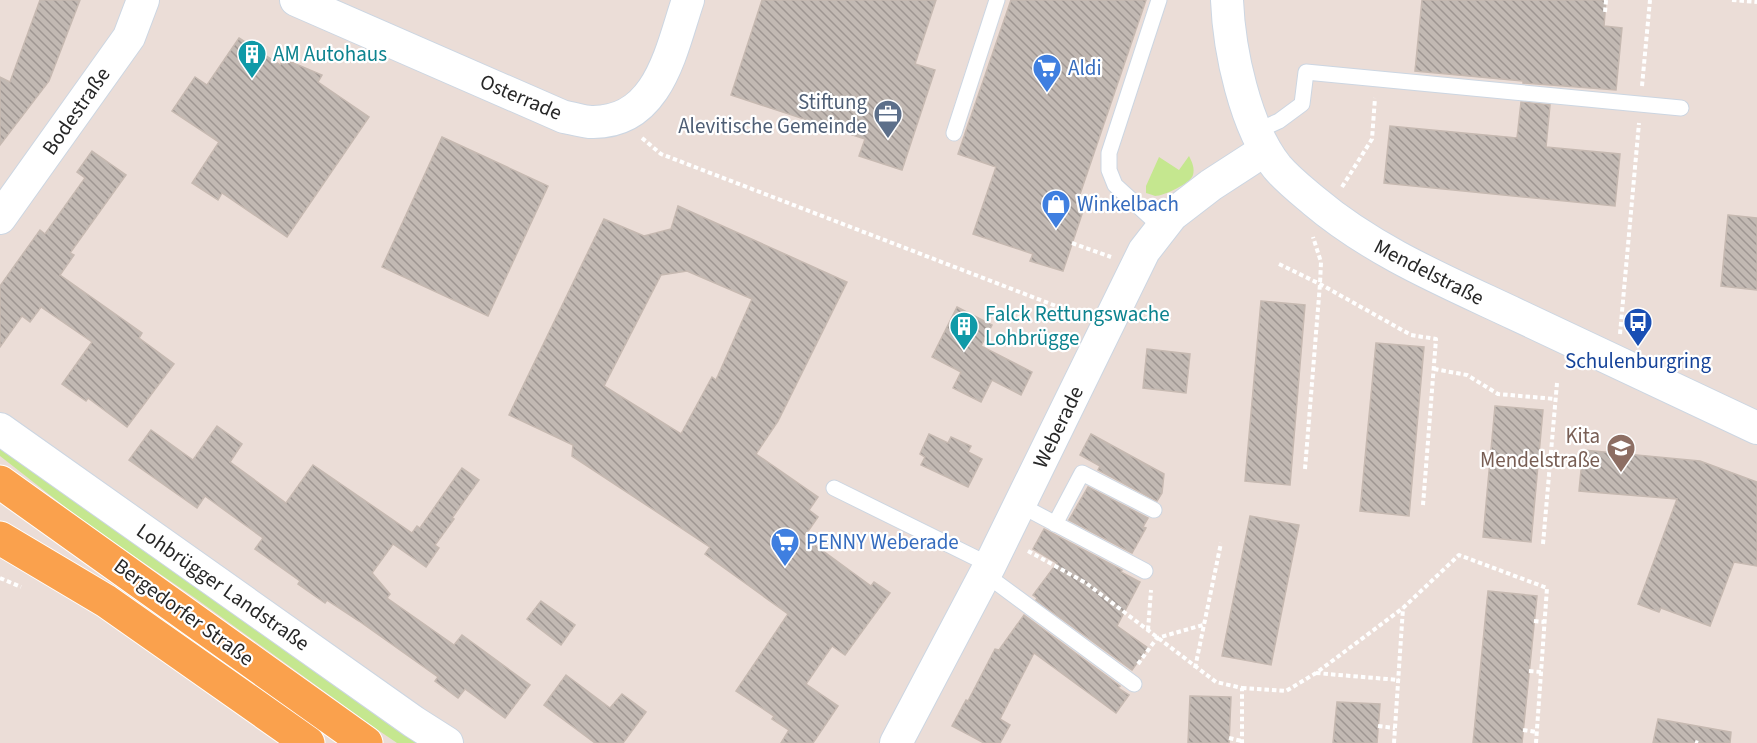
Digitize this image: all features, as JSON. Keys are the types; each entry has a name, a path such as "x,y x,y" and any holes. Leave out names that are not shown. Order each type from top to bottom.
{"main road":[{"name":"Bergedorfer Straße","path":"0,482 366,743"},
{"name":"Bergedorfer Straße","path":"0,538 106,601 308,743"}],"street":[{"name":"Bodestraße","path":"0,218 129,37 143,0"},
{"name":"Osterrade","path":"296,0 564,117 591,122 619,118 640,106 655,88 667,63 688,0"},
{"name":"Mendelstraße","path":"1227,0 1228,26 1241,90 1261,141 1277,167 1292,183 1327,212 1366,240 1441,280 1757,428"},
{"name":"Weberade","path":"896,743 993,559 1144,251 1172,215 1261,141"},
{"name":"Lohbrügger Landstraße","path":"0,429 447,743"}],"lane":[{"path":"954,133 997,0"},
{"path":"1159,0 1109,153 1109,170 1115,185 1162,228"},
{"path":"1261,141 1279,121 1302,104 1306,72 1681,108"},
{"path":"1055,524 1082,473 1154,510"},
{"path":"834,488 993,559 1131,682"},
{"path":"1020,505 1145,571"}],"path":[{"path":"1605,12 1606,0"},
{"path":"1617,362 1650,0"},
{"path":"1732,0 1757,3"},
{"path":"1305,469 1321,262 1311,229 1327,212 1372,139 1377,79"},
{"path":"619,118 661,154 1107,326"},
{"path":"1072,243 1112,257"},
{"path":"1280,264 1410,335 1436,339 1424,505"},
{"path":"1434,369 1467,375 1498,394 1555,399"},
{"path":"1543,544 1557,383"},
{"path":"1195,668 1221,543"},
{"path":"993,559 1086,583 1216,682 1242,688 1286,691 1316,673 1403,608 1460,555 1546,588 1536,743"},
{"path":"1145,571 1151,587 1148,631"},
{"path":"1394,743 1403,608"},
{"path":"1534,621 1544,622"},
{"path":"1131,682 1156,638 1203,625"},
{"path":"1529,671 1541,672"},
{"path":"1316,673 1399,680"},
{"path":"1229,738 1242,742 1242,688"},
{"path":"1378,726 1395,728"},
{"path":"1523,730 1537,732"}],"green space":[{"path":"1189,156 1194,172 1187,182 1164,194 1155,196 1146,193 1146,186 1159,157 1179,170"},
{"path":"0,442 421,743 397,743 83,521 0,456"}],"building":[{"path":"40,0 80,0 49,81 0,145 0,77 10,82"},
{"path":"762,0 936,0 915,64 935,70 902,170 859,156 865,139 731,95"},
{"name":"Aldi","path":"1011,0 1146,0 1076,206 1084,208 1063,271 1030,261 1033,254 973,234 996,167 958,154"},
{"path":"1422,0 1606,0 1604,26 1622,28 1616,90 1415,71"},
{"path":"239,38 280,65 284,59 322,75 318,82 369,117 287,237 222,193 218,200 192,183 219,142 172,111 195,77 207,85"},
{"path":"1521,102 1550,105 1546,147 1620,154 1615,206 1384,183 1390,126 1517,138"},
{"path":"442,137 548,186 488,316 382,267"},
{"path":"92,151 126,175 70,253 74,255 60,275 142,333 139,338 174,364 127,427 88,398 86,401 62,384 92,342 41,307 30,322 22,316 0,347 0,286 40,230 45,234 85,178 77,172"},
{"path":"678,206 847,282 778,421 756,454 818,497 809,510 818,517 804,537 871,586 874,582 890,593 845,655 832,646 806,684 838,706 813,743 781,743 789,730 772,719 774,716 736,691 788,614 705,554 710,547 572,456 573,445 509,415 604,219 644,236 671,229","holes":["687,271 752,299 716,380 712,377 681,434 604,386 661,275"]},
{"path":"1728,215 1757,218 1757,290 1721,286"},
{"path":"1261,301 1305,305 1290,485 1245,481"},
{"name":"Falck Rettungswache Lohbrügge","path":"957,307 992,325 981,346 1032,372 1021,395 992,380 981,402 953,388 961,372 932,357"},
{"path":"1376,343 1424,347 1409,516 1360,511"},
{"path":"1147,349 1190,354 1186,393 1143,388"},
{"path":"1495,406 1543,410 1531,542 1483,537"},
{"path":"217,426 242,444 230,462 286,503 313,465 412,533 417,526 420,528 462,468 479,480 435,545 439,548 426,567 393,544 372,573 390,594 387,598 454,645 462,635 530,685 505,718 465,689 458,698 435,681 438,677 359,621 327,600 325,603 298,584 300,581 255,549 263,538 205,496 197,508 129,460 151,430 193,460"},
{"path":"929,434 948,443 951,437 971,446 968,452 982,459 968,487 921,465 925,457 920,454"},
{"path":"1091,434 1164,474 1162,493 1157,501 1098,470 1100,466 1080,455"},
{"path":"1583,450 1700,461 1757,482 1757,566 1734,562 1710,626 1661,608 1659,612 1638,604 1677,499 1579,491"},
{"path":"1088,487 1148,518 1143,527 1146,528 1132,553 1069,520"},
{"path":"1250,516 1299,525 1271,665 1222,656"},
{"path":"1044,529 1122,570 1121,572 1140,582 1117,626 1148,648 1132,670 1036,600 1037,598 1033,595 1057,563 1033,549"},
{"path":"1488,591 1537,596 1522,743 1473,743"},
{"path":"541,601 575,625 561,645 527,619"},
{"path":"1024,615 1129,695 1116,713 1034,653 1000,719 1010,725 1000,743 984,743 952,726 995,649 999,650"},
{"path":"566,675 610,708 622,694 646,712 623,743 595,743 544,705"},
{"path":"1190,696 1231,697 1229,743 1188,743"},
{"path":"1337,702 1380,704 1377,743 1333,743"},
{"path":"1658,719 1731,732 1730,743 1653,743"}],"place":[{"name":"AM Autohaus","path":"252,80"},
{"name":"Aldi","path":"1047,94"},
{"name":"Stiftung Alevitische Gemeinde","path":"888,140"},
{"name":"Winkelbach","path":"1056,230"},
{"name":"Schulenburgring","path":"1638,348"},
{"name":"Falck Rettungswache Lohbrügge","path":"964,352"},
{"name":"Kita Mendelstraße","path":"1621,474"},
{"name":"PENNY Weberade","path":"785,568"}]}
